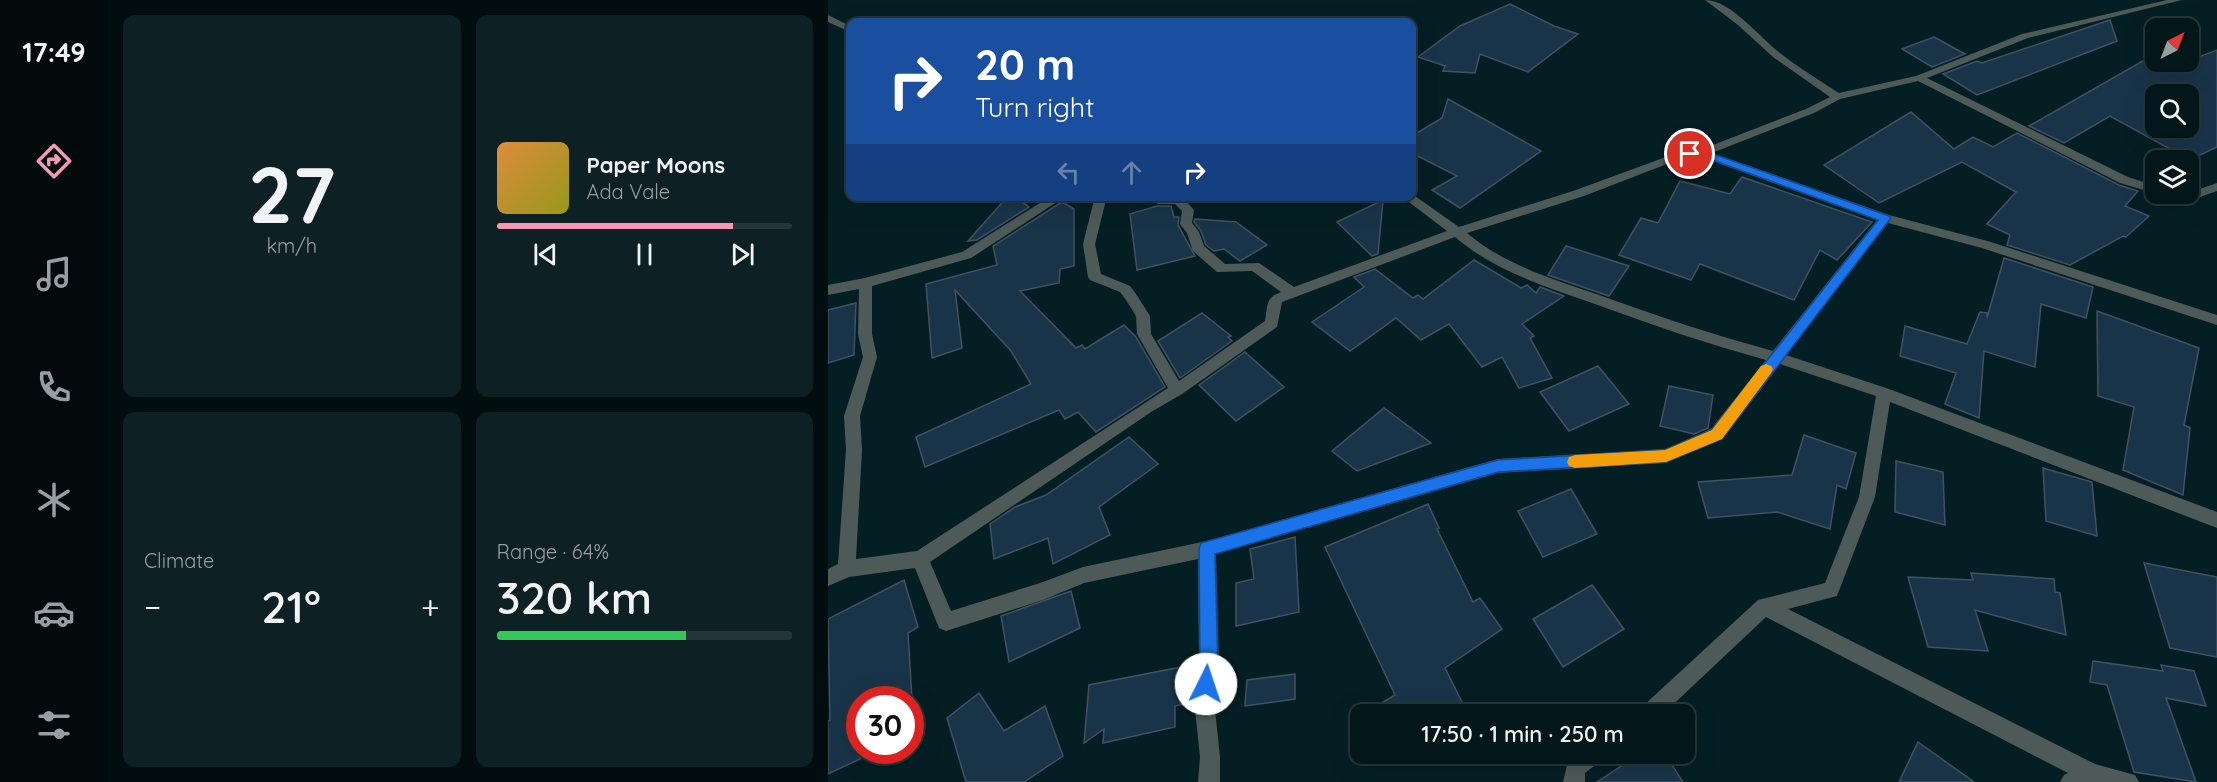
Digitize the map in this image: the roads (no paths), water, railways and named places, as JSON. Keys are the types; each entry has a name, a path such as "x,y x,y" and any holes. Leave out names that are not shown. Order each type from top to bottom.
{"street":[{"path":"1709,0 1742,23 1776,55 1837,97"},
{"path":"828,578 847,569 920,559 1146,408 1177,390 1272,323 1276,299 1457,232 1580,193 1678,156 1702,153 1810,111 1837,97 1919,78 2025,36 2178,0"},
{"path":"828,18 846,27"},
{"path":"1919,78 2124,180 2145,187"},
{"path":"1702,153 1886,218 1997,249 2217,320"},
{"path":"2199,193 2217,187"},
{"path":"828,290 865,283 966,255 1052,201"},
{"path":"1100,201 1089,244 1095,277 1125,289 1131,297 1143,316 1144,334 1177,390"},
{"path":"1179,201 1188,210 1186,224 1193,232 1198,248 1222,269 1254,266 1292,293"},
{"path":"1414,201 1482,253 1525,274 1701,337 1775,357 1884,393 2217,520"},
{"path":"920,559 946,622 1043,591 1083,575 1207,549 1498,466 1666,456 1717,434 1886,218"},
{"path":"847,569 854,450 852,416 870,357 865,334 867,296 865,283"},
{"path":"1660,704 1764,606 1831,590 1867,497 1884,393"},
{"path":"1207,549 1209,668 1204,699 1210,757 1209,782"},
{"path":"1764,606 2093,774 2128,782"},
{"path":"1574,782 1575,768 1580,764"},
{"path":"2071,782 2093,774"}]}
